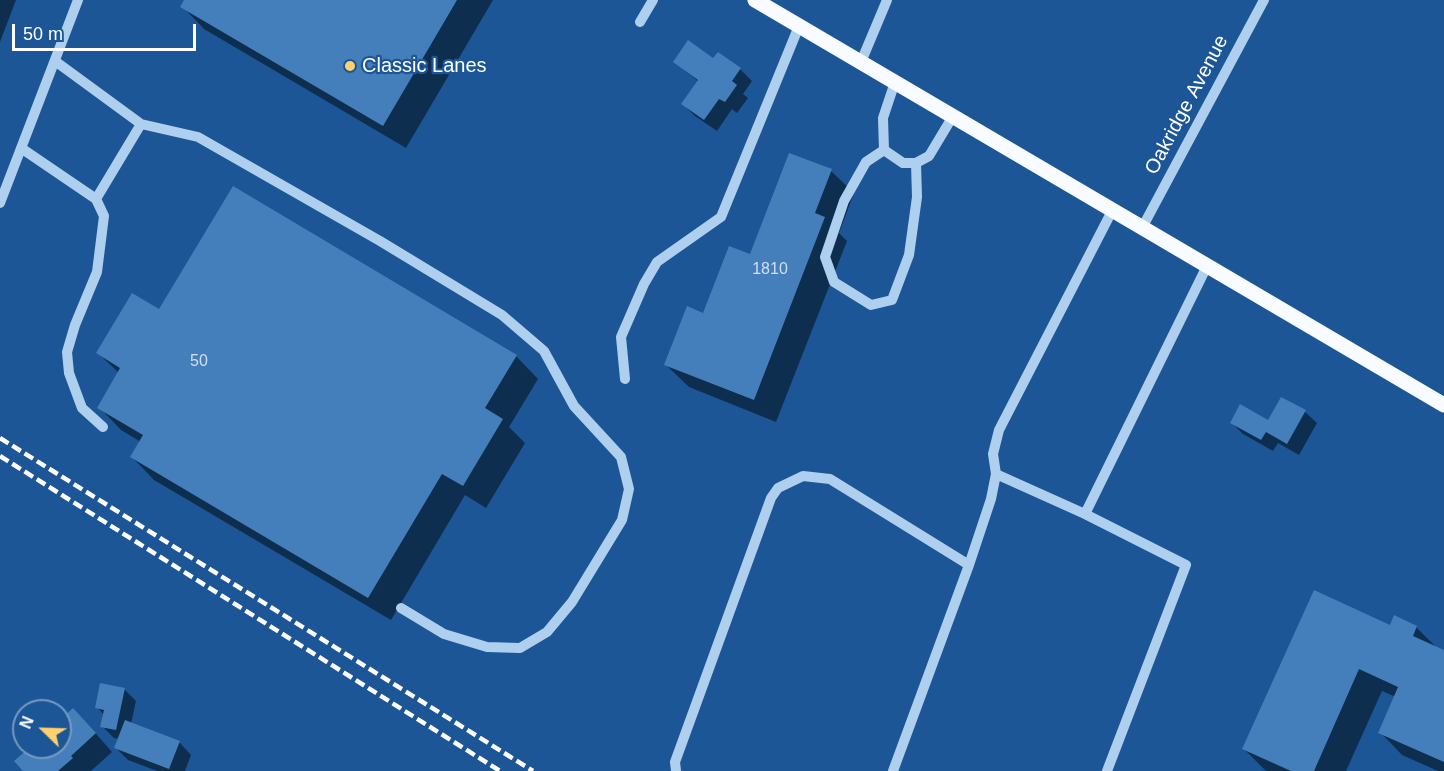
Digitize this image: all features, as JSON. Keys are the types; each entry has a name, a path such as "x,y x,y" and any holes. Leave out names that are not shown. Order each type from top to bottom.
{"main road":[{"path":"755,0 1444,405"}],"street":[{"path":"0,203 78,0"},
{"path":"640,22 652,0"},
{"path":"861,62 887,0"},
{"name":"Oakridge Avenue","path":"1142,228 1264,0"},
{"path":"625,379 621,337 644,284 657,262 721,217 799,26"},
{"path":"55,61 141,124 198,137 380,241 502,315 544,351 574,406 621,457 629,489 622,520 572,602 547,632 520,648 487,647 444,634 401,608"},
{"path":"884,150 883,118 895,82"},
{"path":"884,150 903,163 916,163 929,156 953,116"},
{"path":"96,199 141,124"},
{"path":"21,148 96,199 104,216 98,272 75,325 67,352 69,373 82,408 103,427"},
{"path":"884,150 866,162 844,201 825,257 834,282 871,305 892,300 909,255 917,197 916,163"},
{"path":"893,771 991,499 996,474 993,454 999,430 1112,211"},
{"path":"1085,514 1207,266"},
{"path":"996,474 1085,514 1186,565 1107,771"},
{"path":"676,771 675,762 771,498 778,488 802,476 830,479 969,565"}],"building":[{"name":"Classic Lanes","path":"184,0 457,0 383,126 180,7"},
{"path":"688,40 713,58 718,52 741,68 732,81 737,85 725,102 719,99 704,120 681,104 698,80 673,62"},
{"path":"789,153 832,169 815,213 825,217 754,400 664,365 687,306 703,313 729,246 750,254"},
{"path":"233,186 517,355 485,408 503,419 463,486 442,474 368,598 130,457 143,435 97,408 120,368 96,353 132,293 159,309"},
{"path":"1281,397 1306,410 1287,444 1266,432 1261,440 1230,423 1240,404 1268,420"},
{"path":"1314,590 1390,625 1394,615 1417,626 1413,636 1444,650 1444,762 1378,733 1398,687 1359,669 1314,771 1291,771 1242,749"},
{"path":"100,683 125,688 116,730 100,727 104,710 95,708"},
{"path":"72,709 96,733 72,755"},
{"path":"125,720 180,741 169,769 114,748"},
{"path":"16,759 72,759 58,771 23,771 14,761"}],"railway":[{"path":"0,438 533,771"},
{"path":"0,456 500,771"}],"place":[{"name":"Classic Lanes","path":"350,66"}]}
